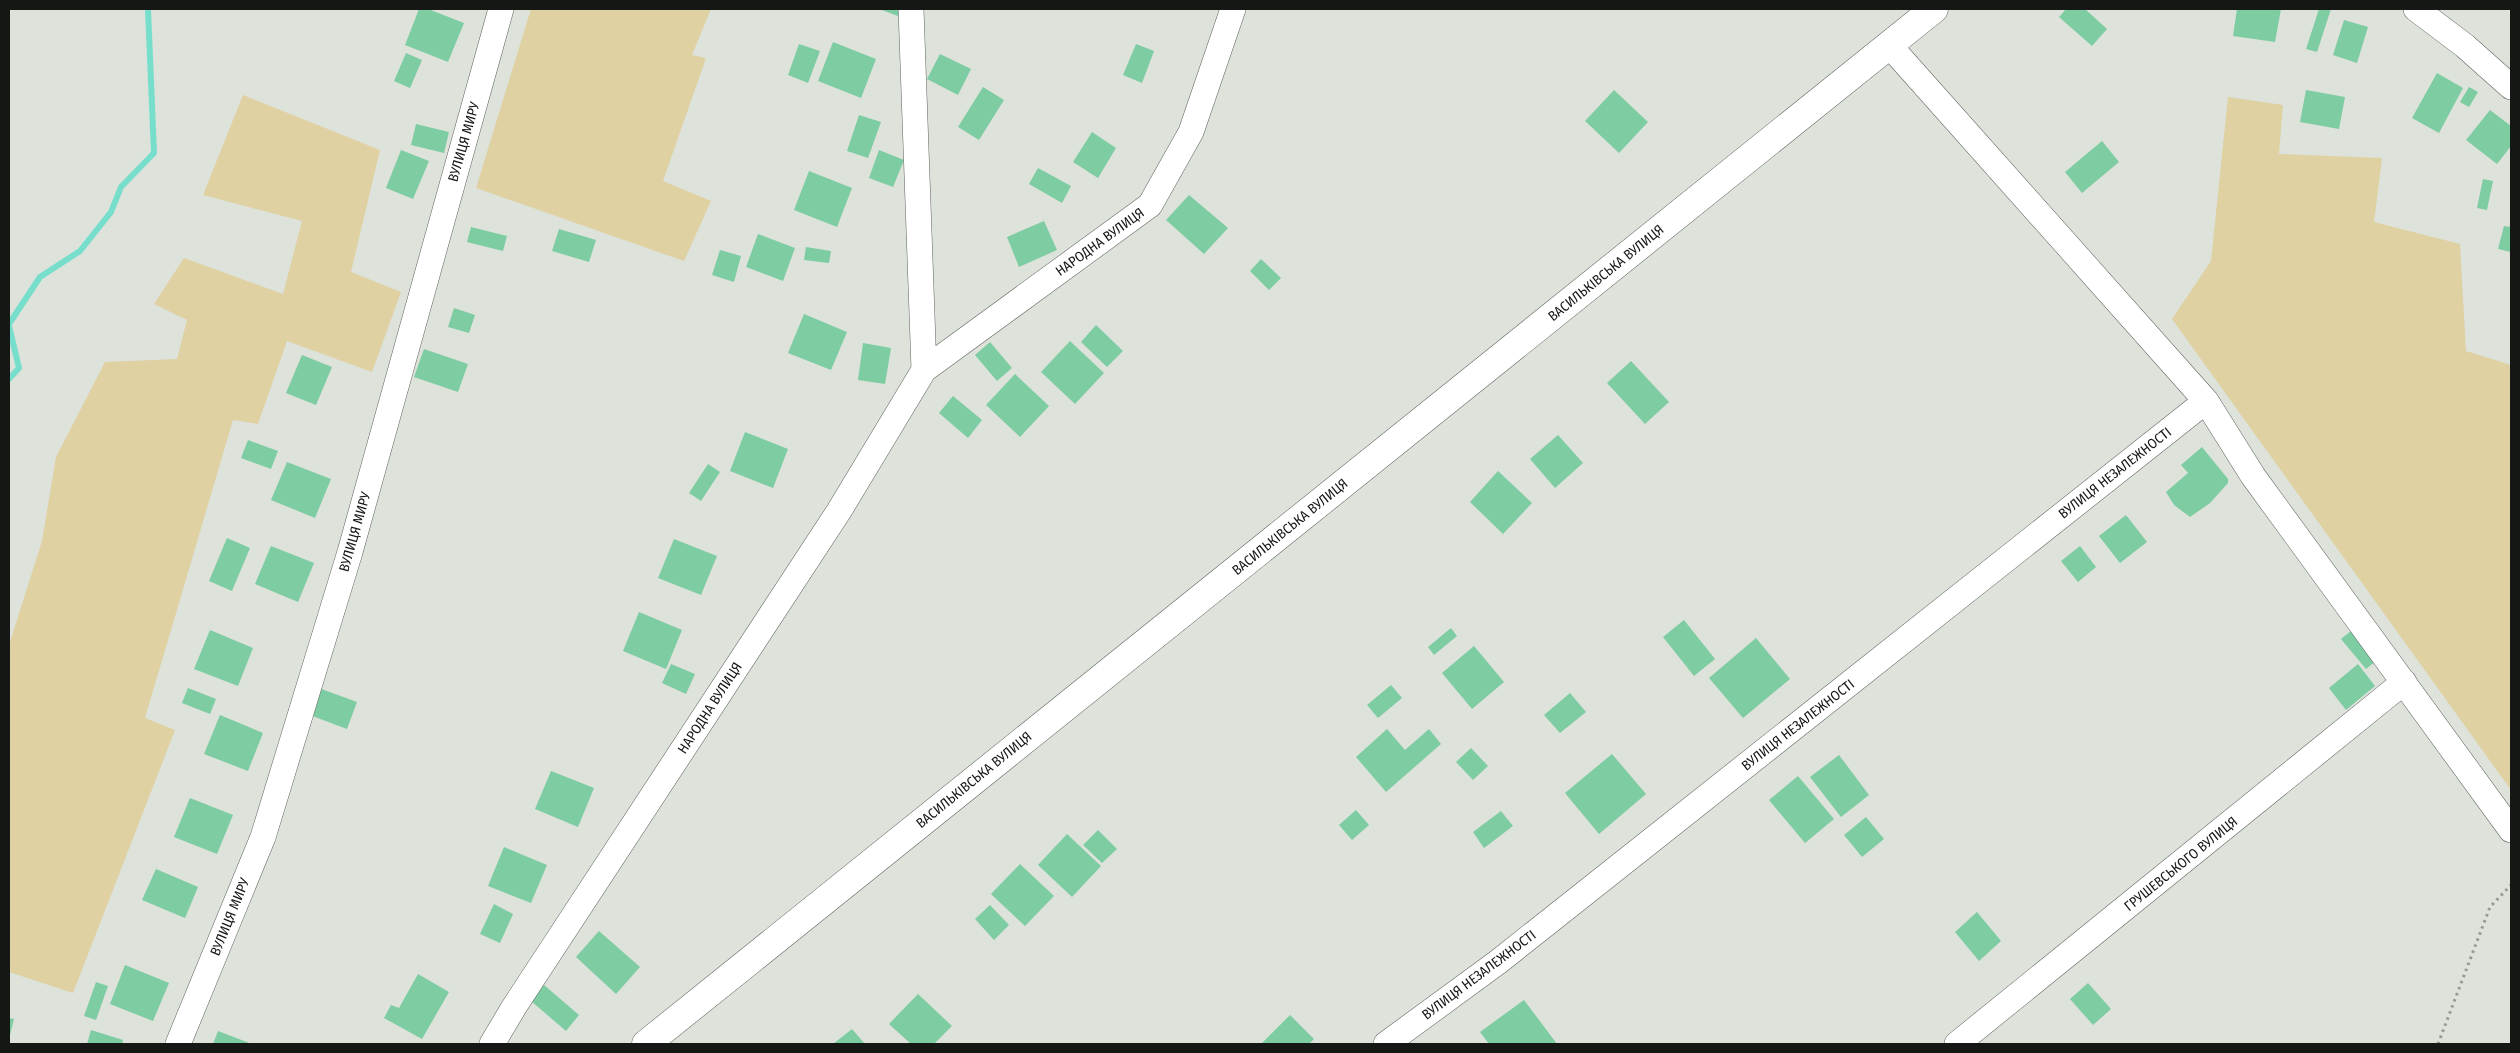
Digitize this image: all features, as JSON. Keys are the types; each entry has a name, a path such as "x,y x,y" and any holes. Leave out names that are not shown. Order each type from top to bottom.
{"street":[{"name":"ВУЛИЦЯ МИРУ","path":"178,1044 266,827 350,552 501,9"},
{"path":"911,9 924,370"},
{"name":"НАРОДНА ВУЛИЦЯ","path":"492,1044 514,1006 839,512 924,370 1150,205 1191,132 1233,9"},
{"name":"ВАСИЛЬКІВСЬКА ВУЛИЦЯ","path":"646,1044 1934,9"},
{"path":"2416,9 2465,46 2511,87"},
{"path":"1889,45 2206,401 2253,476 2511,830"},
{"name":"ВУЛИЦЯ НЕЗАЛЕЖНОСТІ","path":"1386,1044 1498,962 2206,401"},
{"name":"ГРУШЕВСЬКОГО ВУЛИЦЯ","path":"1957,1044 2404,682"}],"path":[{"path":"2438,1044 2490,907 2511,885"}],"shaded area":[{"path":"531,9 711,9 692,55 706,58 663,181 711,201 684,261 476,188"},
{"path":"243,95 380,150 351,272 401,292 372,372 287,341 258,424 233,420 145,718 175,730 73,993 9,972 9,645 42,541 56,457 105,362 177,359 187,320 154,304 184,258 283,294 302,221 203,195"},
{"path":"2228,97 2283,105 2279,154 2382,158 2374,222 2460,244 2466,351 2511,365 2511,790 2172,319 2211,261"}],"building":[{"path":"419,9 428,9 464,23 448,62 405,45"},
{"path":"879,9 901,9 898,16"},
{"path":"2066,9 2085,9 2107,29 2092,46 2059,17"},
{"path":"2237,9 2281,9 2275,42 2233,36"},
{"path":"2319,9 2331,9 2317,52 2306,49"},
{"path":"2344,20 2368,27 2357,63 2333,55"},
{"path":"833,42 876,59 861,98 818,81"},
{"path":"799,44 820,51 808,83 788,75"},
{"path":"1136,44 1154,51 1142,83 1123,75"},
{"path":"406,53 422,60 410,88 394,81"},
{"path":"940,54 971,69 958,95 927,79"},
{"path":"2437,73 2463,88 2439,133 2412,118"},
{"path":"983,87 1004,100 979,140 958,127"},
{"path":"2469,87 2478,92 2469,107 2460,102"},
{"path":"1614,90 1648,122 1619,153 1585,121"},
{"path":"2306,90 2345,97 2339,129 2300,122"},
{"path":"2490,110 2511,126 2511,146 2497,164 2466,140"},
{"path":"859,115 881,122 868,158 847,151"},
{"path":"416,124 449,132 444,153 411,145"},
{"path":"1092,132 1116,148 1098,178 1073,162"},
{"path":"2102,141 2119,162 2082,193 2065,172"},
{"path":"401,150 429,161 413,199 386,188"},
{"path":"879,150 904,160 893,187 869,178"},
{"path":"1038,168 1071,186 1062,203 1029,184"},
{"path":"809,171 852,188 837,227 794,210"},
{"path":"2483,179 2493,181 2487,210 2477,208"},
{"path":"1189,195 1228,228 1204,254 1166,220"},
{"path":"1044,221 1057,250 1019,267 1007,237"},
{"path":"2504,226 2511,227 2511,252 2498,249"},
{"path":"471,227 507,236 503,251 467,242"},
{"path":"559,229 596,240 589,262 552,251"},
{"path":"758,234 795,248 783,281 746,267"},
{"path":"806,247 831,251 829,263 804,260"},
{"path":"720,250 741,256 734,282 712,275"},
{"path":"1261,259 1281,278 1269,290 1250,271"},
{"path":"454,308 475,315 469,333 448,327"},
{"path":"804,314 847,332 831,370 788,353"},
{"path":"1096,325 1123,351 1107,367 1081,342"},
{"path":"1070,341 1104,373 1075,404 1041,372"},
{"path":"990,342 1012,368 997,381 975,355"},
{"path":"863,343 891,348 885,384 858,380"},
{"path":"424,349 468,364 458,392 414,377"},
{"path":"302,355 332,367 316,405 286,393"},
{"path":"1631,361 1669,402 1645,424 1607,383"},
{"path":"1015,374 1049,406 1020,437 986,405"},
{"path":"953,396 982,420 968,438 939,413"},
{"path":"745,432 788,449 773,488 730,471"},
{"path":"1558,435 1583,463 1555,488 1530,459"},
{"path":"248,440 278,451 271,469 241,458"},
{"path":"2202,447 2228,479 2228,483 2210,503 2190,517 2174,505 2166,492 2188,473 2181,465"},
{"path":"287,462 331,479 315,518 271,500"},
{"path":"708,464 720,472 701,501 689,493"},
{"path":"1498,471 1532,503 1503,534 1470,502"},
{"path":"2126,515 2147,542 2120,563 2099,536"},
{"path":"227,538 250,548 232,591 209,581"},
{"path":"674,539 717,556 701,595 658,578"},
{"path":"271,546 314,563 298,602 255,584"},
{"path":"2080,546 2096,567 2078,582 2061,561"},
{"path":"639,612 682,630 666,669 623,651"},
{"path":"1684,620 1715,659 1694,676 1663,637"},
{"path":"1451,628 1457,636 1434,655 1428,647"},
{"path":"210,630 253,648 238,686 194,669"},
{"path":"2351,631 2376,661 2366,669 2341,639"},
{"path":"1756,638 1790,679 1743,718 1709,678"},
{"path":"1474,646 1504,682 1472,709 1442,673"},
{"path":"671,664 695,674 686,694 662,683"},
{"path":"2358,664 2375,686 2346,710 2329,688"},
{"path":"1391,685 1402,698 1378,718 1367,705"},
{"path":"316,687 357,702 347,729 307,714"},
{"path":"188,688 216,699 210,714 182,703"},
{"path":"1570,693 1586,712 1560,733 1544,715"},
{"path":"220,715 263,733 248,771 204,754"},
{"path":"1387,729 1405,750 1429,729 1441,744 1386,792 1356,757"},
{"path":"1471,748 1488,766 1473,780 1456,762"},
{"path":"1612,754 1646,794 1599,834 1565,793"},
{"path":"1839,755 1869,795 1841,817 1810,777"},
{"path":"551,771 594,788 578,827 535,809"},
{"path":"1798,776 1834,819 1805,843 1769,800"},
{"path":"190,798 233,815 217,854 174,837"},
{"path":"1356,810 1369,825 1352,840 1339,825"},
{"path":"1501,811 1513,826 1484,848 1473,832"},
{"path":"1866,817 1884,839 1862,857 1844,835"},
{"path":"1098,830 1117,849 1102,863 1083,845"},
{"path":"1067,834 1101,866 1072,897 1038,865"},
{"path":"504,847 547,865 531,903 488,886"},
{"path":"1020,864 1054,896 1025,926 991,894"},
{"path":"156,869 198,887 185,918 142,900"},
{"path":"494,904 513,914 500,943 480,934"},
{"path":"990,905 1009,925 994,940 975,919"},
{"path":"1977,912 2001,941 1979,961 1955,932"},
{"path":"599,931 640,967 616,994 576,957"},
{"path":"125,965 169,983 153,1021 110,1004"},
{"path":"418,974 449,992 422,1039 384,1018 391,1005 399,1008"},
{"path":"96,982 108,986 96,1020 84,1016"},
{"path":"2088,983 2111,1009 2093,1025 2070,999"},
{"path":"544,985 579,1015 566,1031 531,1001"},
{"path":"918,994 952,1026 934,1044 911,1044 889,1024"},
{"path":"1524,1000 1557,1044 1489,1044 1480,1032"},
{"path":"1290,1015 1314,1039 1309,1044 1261,1044"},
{"path":"9,1018 14,1019 9,1039"},
{"path":"852,1029 865,1044 833,1044"},
{"path":"91,1030 123,1040 122,1044 87,1044"},
{"path":"218,1031 252,1044 213,1044"}],"waterway":[{"path":"9,324 40,277 80,251 111,212 121,187 154,153 148,9"},
{"path":"9,326 19,368 9,379"}]}
